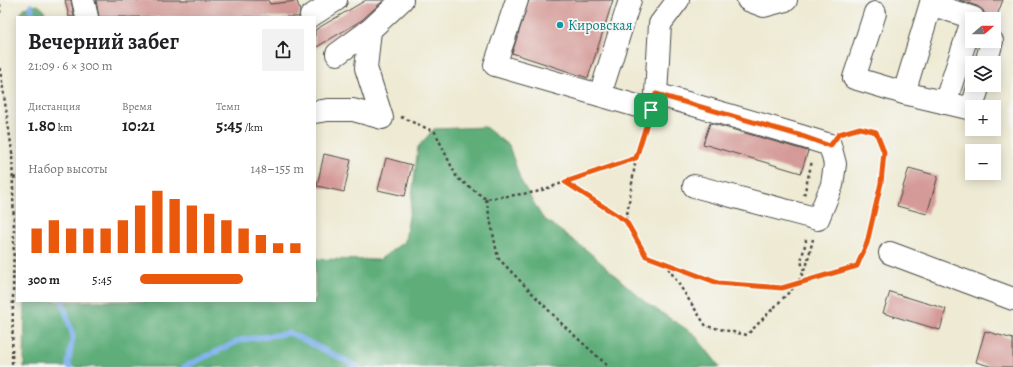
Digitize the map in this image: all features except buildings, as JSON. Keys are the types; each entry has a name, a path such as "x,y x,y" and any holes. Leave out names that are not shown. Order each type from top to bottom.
{"street":[{"path":"83,0 87,16"},
{"path":"311,16 336,0"},
{"path":"337,54 370,30 402,0"},
{"path":"518,0 495,65 651,110"},
{"path":"600,96 630,0"},
{"path":"678,0 660,24 656,94 802,136 830,146 835,164 832,185 818,219 694,186"},
{"path":"748,0 764,6 781,1"},
{"path":"904,93 932,2 965,15"},
{"path":"875,13 854,78 904,93 965,107"},
{"path":"316,112 328,110 353,110 382,118 366,68 370,30"},
{"path":"945,103 965,42"},
{"path":"890,253 1013,299"}],"path":[{"path":"0,4 0,16"},
{"path":"0,68 12,151 14,229 12,367"},
{"path":"378,106 435,132 458,178 486,199 498,258 563,325 609,367"},
{"path":"626,221 636,158 651,110"},
{"path":"565,182 626,221 646,256 718,283 782,288 857,266 867,243 881,183 884,152 876,132 860,128 839,134 830,146"},
{"path":"486,199 536,192 636,158"},
{"path":"665,263 706,326 748,336 798,283 807,264 818,219"},
{"path":"867,243 890,253"}],"green space":[{"path":"38,5 44,10 46,16 20,16 24,8"},
{"path":"485,127 509,146 521,181 542,217 589,252 645,302 694,334 720,367 24,367 25,302 316,302 316,259 379,260 405,241 418,147 434,129"}],"waterway":[{"path":"31,6 33,16"},
{"path":"62,302 73,336 68,365 70,367"},
{"path":"184,367 241,340 290,333 358,367"}],"place":[{"name":"Кировская","path":"560,25"}],"route":[{"path":"656,94 802,136 830,146 839,134 860,128 876,132 884,152 881,183 867,243 857,266 782,288 718,283 646,256 626,221 565,182 636,158 651,110 656,94"}]}
